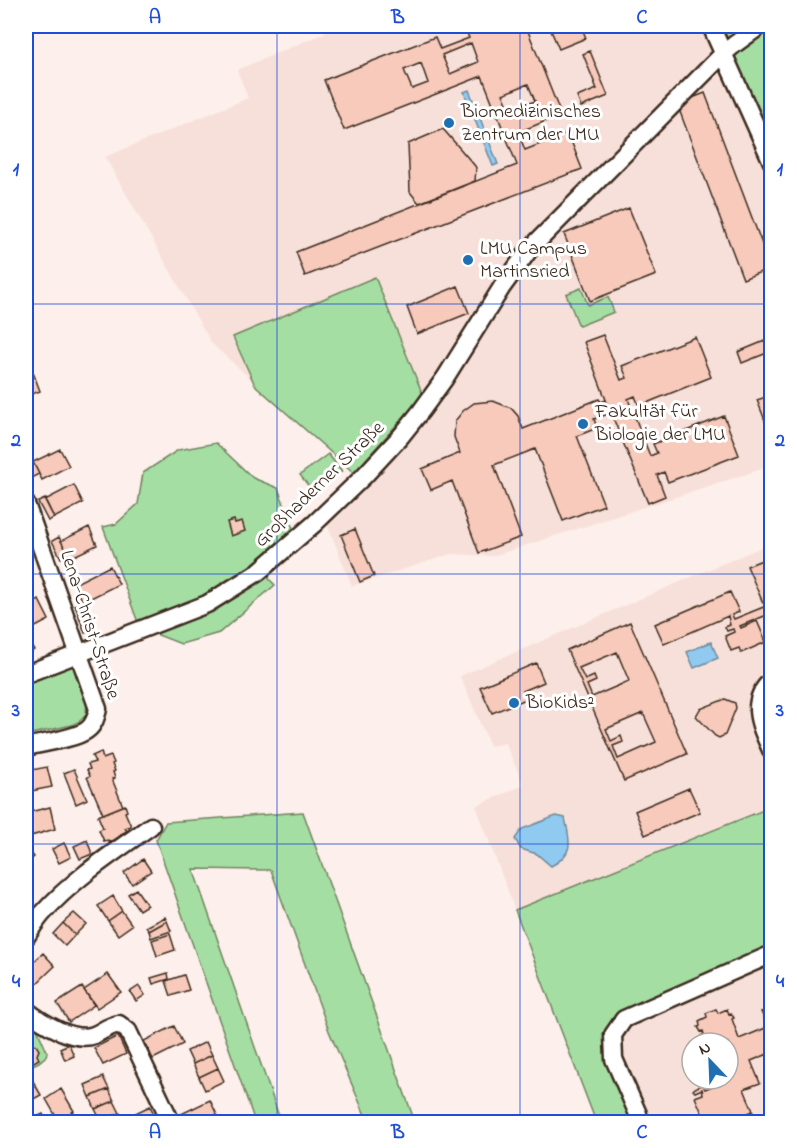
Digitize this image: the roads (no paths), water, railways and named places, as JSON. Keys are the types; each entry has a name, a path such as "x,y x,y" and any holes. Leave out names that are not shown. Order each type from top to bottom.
{"street":[{"path":"711,26 771,162"},
{"name":"Großhaderner Straße","path":"26,674 207,604 257,573 339,501 401,436 421,411 502,287 529,250 635,144 682,86 760,26"},
{"name":"Lena-Christ-Straße","path":"26,504 98,709 96,720 88,730 77,735 26,747"},
{"path":"771,680 762,691 757,711 771,752"},
{"path":"26,937 41,915 65,890 151,826"},
{"path":"640,1122 614,1059 613,1035 624,1019 771,954"},
{"path":"31,1015 69,1035 82,1038 119,1024 128,1031 171,1122"}],"water":[{"path":"469,90 498,164 493,166 464,92"},
{"path":"711,642 718,658 694,668 687,652"},
{"path":"556,816 565,818 569,846 564,857 551,866 537,854 521,849 515,839 522,829"}],"place":[{"name":"Biomedizinisches Zentrum der LMU","path":"449,123"},
{"name":"LMU Campus Martinsried","path":"468,260"},
{"name":"Fakultät für Biologie der LMU","path":"583,424"},
{"name":"BioKids²","path":"514,703"}]}
